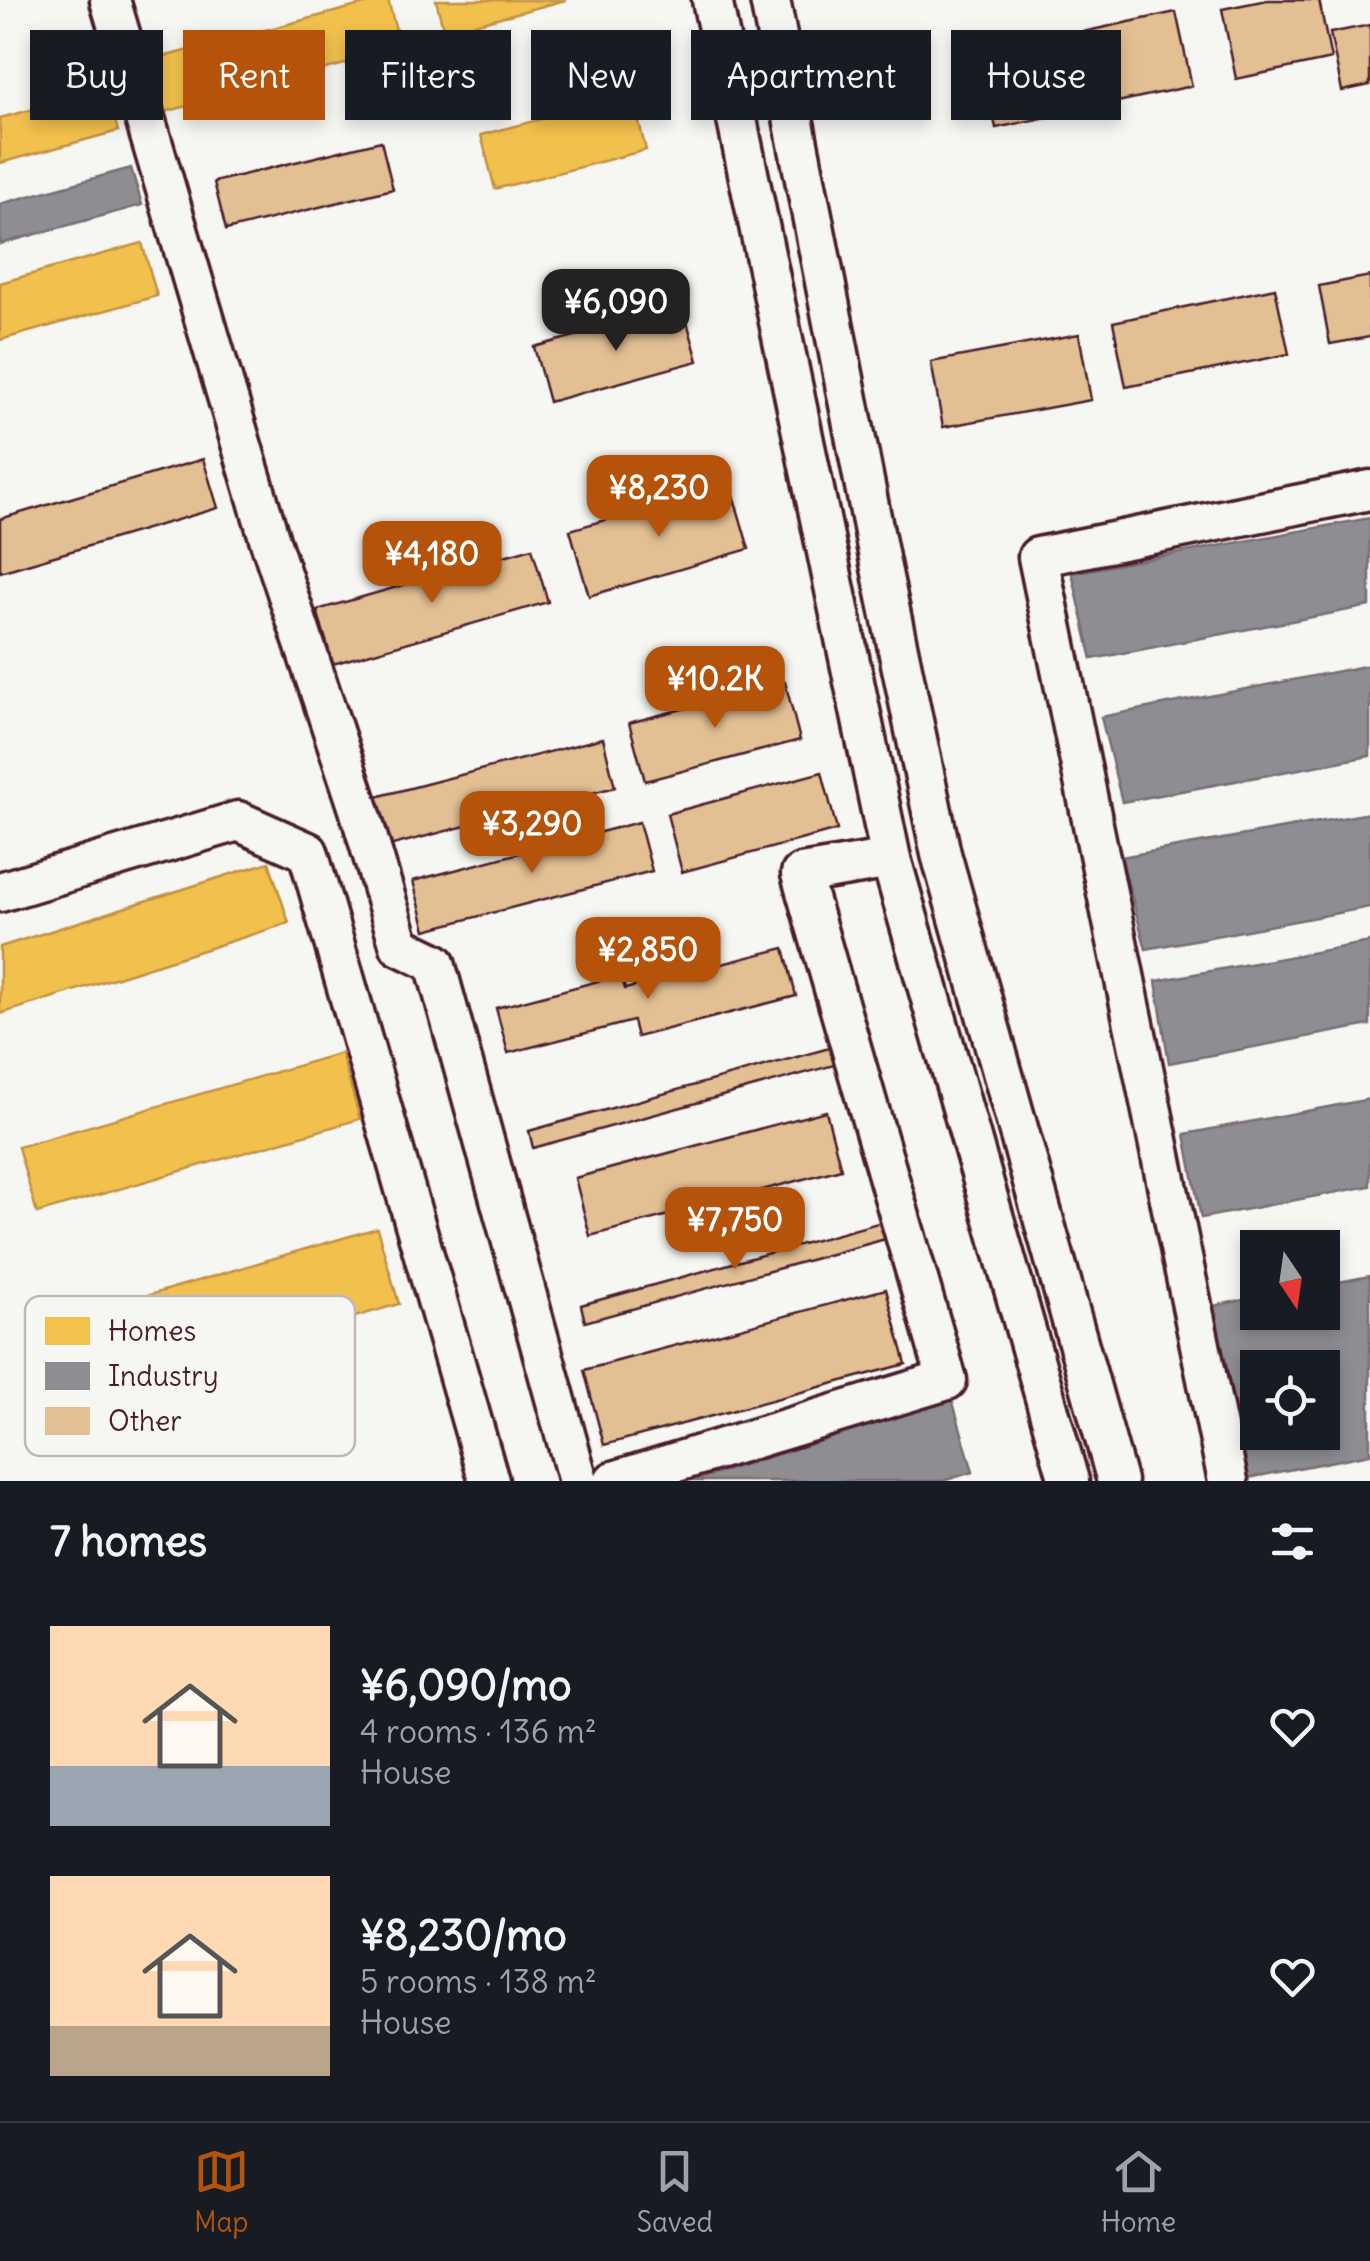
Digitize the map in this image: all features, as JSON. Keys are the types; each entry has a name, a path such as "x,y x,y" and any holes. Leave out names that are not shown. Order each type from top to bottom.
{"street":[{"path":"110,0 270,541 400,946 435,963 578,1481"},
{"path":"712,0 891,859 1069,1481"},
{"path":"770,0 941,854 1117,1481"},
{"path":"1228,1481 1038,557 1370,490"},
{"path":"0,892 238,821 308,852 490,1481"},
{"path":"614,1481 947,1380 801,874 891,859"}],"building: Homes":[{"path":"388,0 396,30 345,30 345,64 325,69 325,30 266,30"},
{"path":"436,0 566,0 452,30 444,30"},
{"path":"183,52 183,107 165,112 163,105 163,57"},
{"path":"30,110 30,120 115,120 118,131 0,163 0,118"},
{"path":"538,120 638,120 646,150 495,189 481,135"},
{"path":"142,243 157,296 0,340 0,283"},
{"path":"269,862 289,923 0,1014 0,947"},
{"path":"341,1053 360,1119 37,1213 18,1147"},
{"path":"377,1228 399,1304 355,1317 355,1296 146,1296"}],"building: Industry":[{"path":"131,168 142,205 0,244 0,204"},
{"path":"1370,518 1370,606 1092,659 1072,573"},
{"path":"1370,665 1370,756 1122,802 1101,717"},
{"path":"1370,813 1370,907 1146,949 1121,857"},
{"path":"1370,942 1370,1025 1169,1063 1156,981"},
{"path":"1370,1099 1370,1186 1201,1218 1185,1134"},
{"path":"1370,1276 1370,1454 1248,1478 1242,1450 1340,1450 1340,1350 1240,1350 1240,1439 1213,1306 1240,1301 1240,1330 1340,1330 1340,1282"},
{"path":"952,1399 973,1472 943,1481 693,1481"}],"building: Other":[{"path":"1267,0 1319,0 1331,59 1236,79 1222,9"},
{"path":"1176,12 1192,86 1121,101 1121,30 1092,30"},
{"path":"1370,25 1370,85 1342,91 1330,33"},
{"path":"994,120 1033,120 996,128"},
{"path":"381,141 393,189 226,230 214,182"},
{"path":"1370,276 1370,337 1330,344 1319,286"},
{"path":"1275,288 1289,354 1126,387 1113,322"},
{"path":"683,307 698,361 549,402 534,347"},
{"path":"1079,334 1091,400 943,427 931,362"},
{"path":"203,459 218,508 0,572 0,519"},
{"path":"730,484 749,549 589,596 570,530"},
{"path":"532,548 548,602 333,664 317,610"},
{"path":"785,682 800,740 645,781 629,723"},
{"path":"603,738 615,787 389,846 376,797"},
{"path":"822,772 837,830 682,872 667,814"},
{"path":"639,822 652,871 426,930 413,881"},
{"path":"784,948 796,996 637,1037 633,1021 508,1053 496,1008 621,975 625,989"},
{"path":"833,1047 838,1064 533,1148 529,1131"},
{"path":"826,1111 841,1169 590,1236 575,1178"},
{"path":"885,1221 889,1238 585,1322 581,1305"},
{"path":"886,1289 906,1364 604,1445 584,1370"}]}
